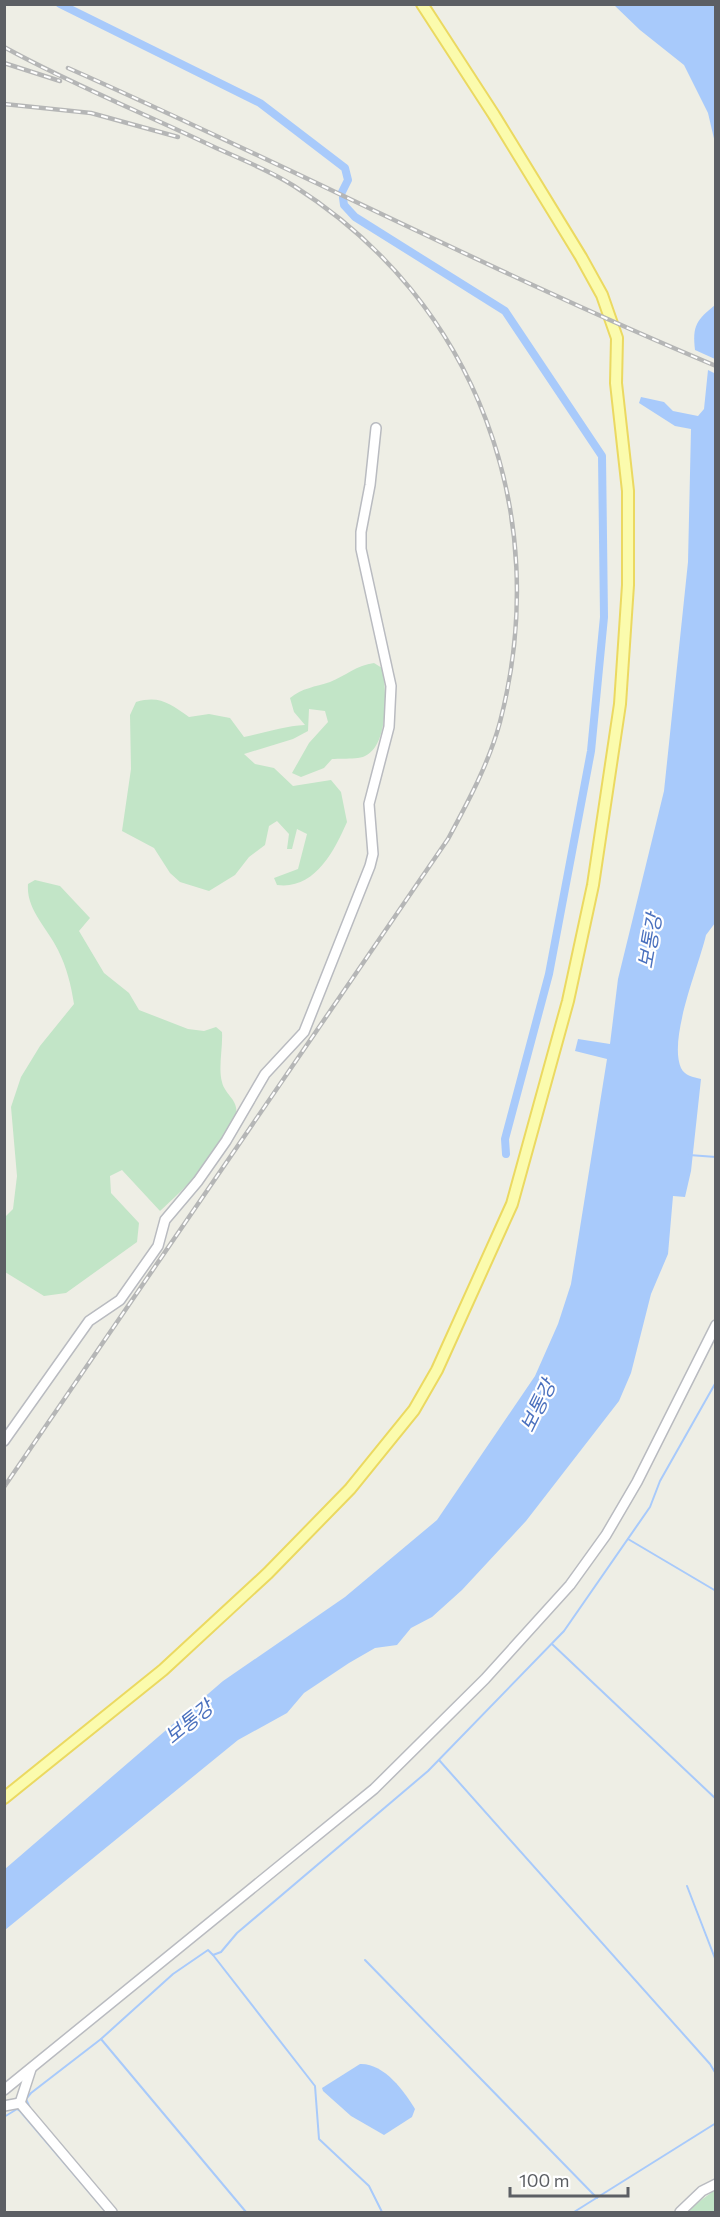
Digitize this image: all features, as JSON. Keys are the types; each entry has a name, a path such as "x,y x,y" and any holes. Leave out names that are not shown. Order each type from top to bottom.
{"main road":[{"path":"4,1798 163,1670 268,1573 350,1489 414,1410 437,1370 512,1203 568,1001 593,885 620,704 628,585 628,491 616,383 617,338 602,295 581,257 494,115 422,4"}],"street":[{"path":"4,1441 89,1321 120,1300 158,1246 165,1220 198,1181 226,1141 265,1074 304,1032 370,866 373,854 369,804 392,708 391,686 361,549 361,532 370,485 376,428"},
{"path":"4,2090 374,1789 430,1736 540,1621 606,1535 637,1482 716,1325"},
{"path":"20,2103 32,2067"},
{"path":"4,2106 20,2103"},
{"path":"20,2103 112,2212"},
{"path":"680,2212 702,2191 716,2184"}],"green space":[{"path":"374,663 382,668 385,689 384,716 378,741 373,750 365,756 332,759 324,768 301,777 292,773 309,743 328,722 325,711 309,709 308,731 293,739 244,754 255,764 274,768 293,786 331,780 341,792 347,822 329,856 312,875 290,885 277,885 274,878 298,869 307,834 297,829 292,849 287,849 289,834 277,821 269,826 265,845 249,857 235,875 209,891 180,882 170,873 154,848 122,831 131,769 130,715 136,702 158,700 189,717 209,714 230,718 244,737 305,725 294,712 290,698 304,690 330,682 357,668"},
{"path":"35,880 60,886 90,918 79,931 104,973 129,993 139,1010 188,1029 204,1031 216,1027 222,1032 221,1076 224,1087 236,1105 232,1127 216,1153 160,1211 122,1170 110,1176 111,1193 139,1223 137,1242 66,1293 44,1296 5,1272 5,1217 13,1209 17,1176 11,1107 21,1077 40,1046 74,1004 61,957 30,902 28,884"},
{"path":"715,2190 715,2212 688,2212 693,2206"}],"water":[{"path":"614,5 715,5 715,143 708,113 684,65 640,30"},
{"path":"715,305 715,359 695,350 694,335 700,319"},
{"name":"보통강","path":"708,370 716,374 715,923 706,935 686,1002 678,1039 681,1068 692,1077 701,1079 691,1171 685,1197 673,1196 668,1254 651,1294 631,1373 619,1401 526,1521 462,1590 432,1617 411,1628 397,1645 375,1648 349,1663 304,1693 287,1713 238,1740 5,1930 5,1869 223,1681 345,1597 437,1520 535,1376 558,1324 571,1284 607,1059 575,1051 578,1039 610,1044 618,979 664,791 688,562 691,429 675,426 639,403 641,397 664,402 673,411 698,416 704,409"},
{"path":"360,2064 369,2065 385,2073 405,2094 415,2109 412,2117 384,2135 351,2116 323,2091 322,2088"}],"waterway":[{"path":"60,4 260,103 345,168 348,180 342,192"},
{"path":"343,198 344,205 355,217 505,311 602,456 604,617 591,751 549,974 505,1139 506,1154"},
{"path":"689,1155 716,1157"},
{"path":"30,2108 26,2099 31,2093 101,2039 173,1974 208,1950 213,1955 221,1952 237,1933 428,1771 564,1631 650,1507 660,1481 716,1382"},
{"path":"628,1539 716,1591"},
{"path":"552,1644 716,1799"},
{"path":"439,1760 710,2064 716,2074"},
{"path":"687,1886 716,1961"},
{"path":"213,1955 315,2086 319,2139 369,2186 382,2212"},
{"path":"365,1960 597,2198"},
{"path":"101,2039 246,2212"},
{"path":"4,2117 17,2109 20,2111 106,2212"},
{"path":"574,2212 716,2123"}],"railway":[{"path":"4,47 81,86 275,175 294,186 358,234 411,289 454,352 486,420 507,492 516,567 514,644 500,722 484,767 448,839 4,1487"},
{"path":"4,63 60,81"},
{"path":"68,68 552,294 716,366"},
{"path":"4,104 91,113 178,137"}]}
